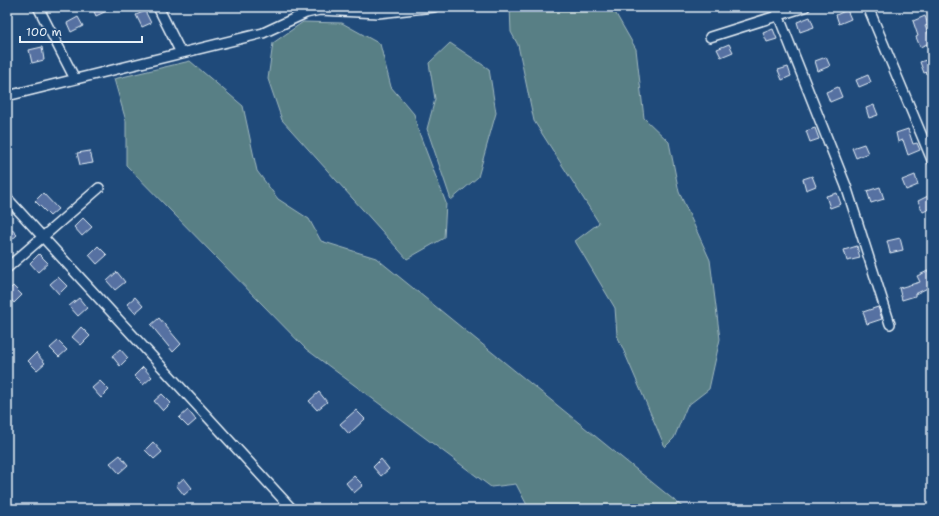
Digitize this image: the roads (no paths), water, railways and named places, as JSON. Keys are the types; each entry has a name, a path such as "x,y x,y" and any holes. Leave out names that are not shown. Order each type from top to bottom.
{"street":[{"path":"38,7 75,79"},
{"path":"158,7 181,53"},
{"path":"7,96 262,33 319,8 378,13 434,7"},
{"path":"710,38 777,11 805,7"},
{"path":"868,7 932,160"},
{"path":"777,11 846,186 890,324"},
{"path":"7,268 99,188"},
{"path":"7,198 292,509"}]}
